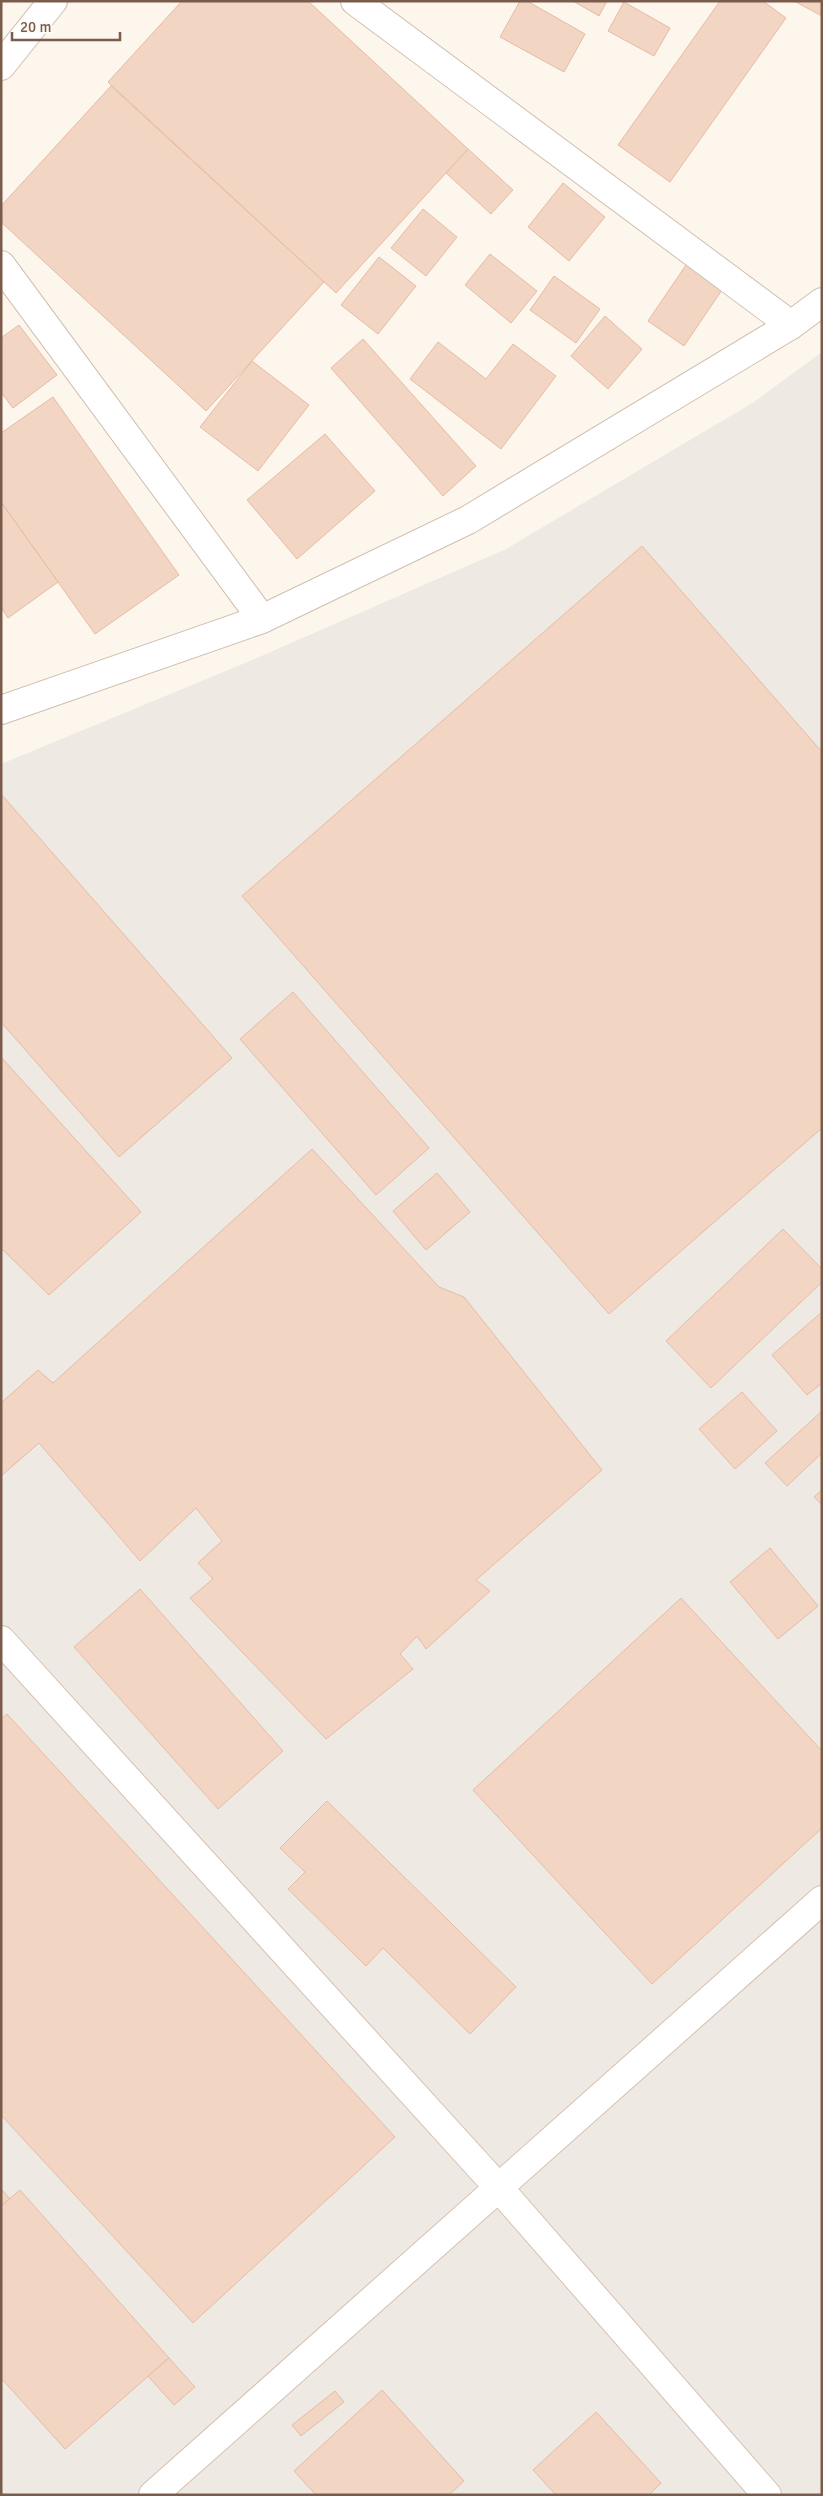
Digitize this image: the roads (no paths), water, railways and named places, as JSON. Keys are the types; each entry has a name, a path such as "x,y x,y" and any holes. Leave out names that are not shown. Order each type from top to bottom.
{"street":[{"path":"1,66 53,1"},
{"path":"355,1 791,326"},
{"path":"1,265 262,619"},
{"path":"1,710 262,619 468,520 791,326 822,302"},
{"path":"1,1640 498,2187 767,2495"},
{"path":"153,2495 822,1900"}]}
